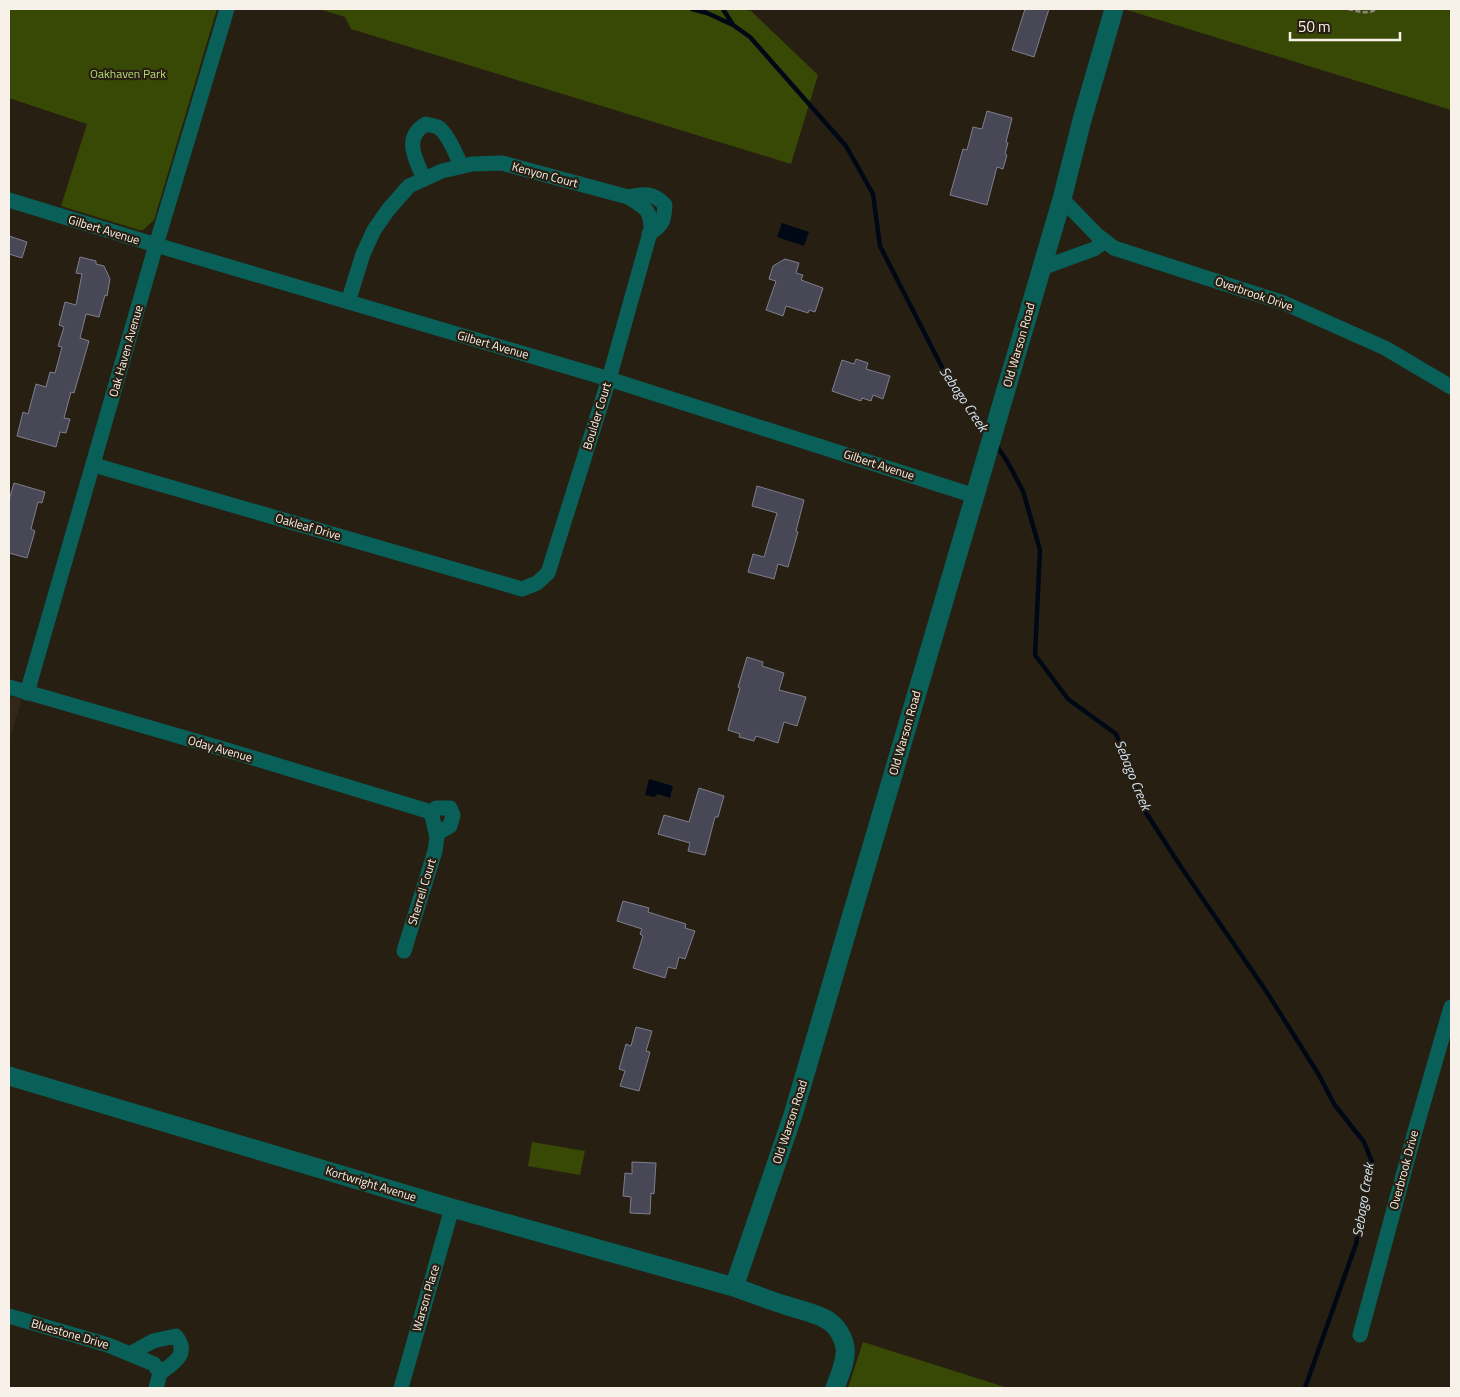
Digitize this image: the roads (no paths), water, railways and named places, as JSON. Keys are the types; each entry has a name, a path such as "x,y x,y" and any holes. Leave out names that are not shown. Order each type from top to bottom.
{"street":[{"name":"Oak Haven Avenue","path":"27,693 156,245 227,9"},
{"name":"Old Warson Road","path":"734,1287 793,1115 1042,268 1114,9"},
{"path":"424,179 413,155 413,141 417,129 426,124 438,127 455,151 461,166"},
{"name":"Kenyon Court","path":"348,302 363,254 374,230 388,210 409,186 442,171 461,166 502,163 628,197 641,195 657,196 665,205 664,218 658,228 650,232"},
{"name":"Overbrook Drive","path":"1062,199 1097,235 1114,248 1284,303 1385,348 1451,387"},
{"name":"Gilbert Avenue","path":"9,200 609,379 974,496"},
{"name":"Boulder Court","path":"522,589 537,583 548,573 609,379 650,232"},
{"path":"1042,268 1094,249 1105,241"},
{"name":"Oakleaf Drive","path":"94,465 522,589"},
{"name":"Oday Avenue","path":"9,688 227,750 431,812"},
{"path":"431,812 436,808 450,808 453,814 450,826 436,834"},
{"name":"Sherrell Court","path":"404,951 438,838 431,812"},
{"name":"Overbrook Drive","path":"1360,1335 1451,1007"},
{"name":"Kortwright Avenue","path":"9,1076 452,1208 734,1287"},
{"name":"Warson Place","path":"401,1388 452,1208"},
{"path":"734,1287 818,1316 830,1321 837,1328 845,1348 844,1361 835,1388"},
{"name":"Bluestone Drive","path":"9,1316 108,1345 154,1364 158,1382"},
{"name":"Bluestone Drive","path":"130,1354 153,1341 176,1336 182,1344 182,1354 158,1382"}],"waterway":[{"path":"692,9 707,13 733,25"},
{"name":"Sebago Creek","path":"723,9 733,25 750,37 846,146 873,194 880,246 947,377 987,433"},
{"name":"Sebago Creek","path":"996,445 1023,491 1040,550 1035,655 1068,699 1116,734 1143,808 1266,991 1319,1075 1334,1104 1364,1142 1372,1162 1356,1244 1305,1388"}],"park label":[{"name":"Oakhaven Park","path":"128,74"}]}
